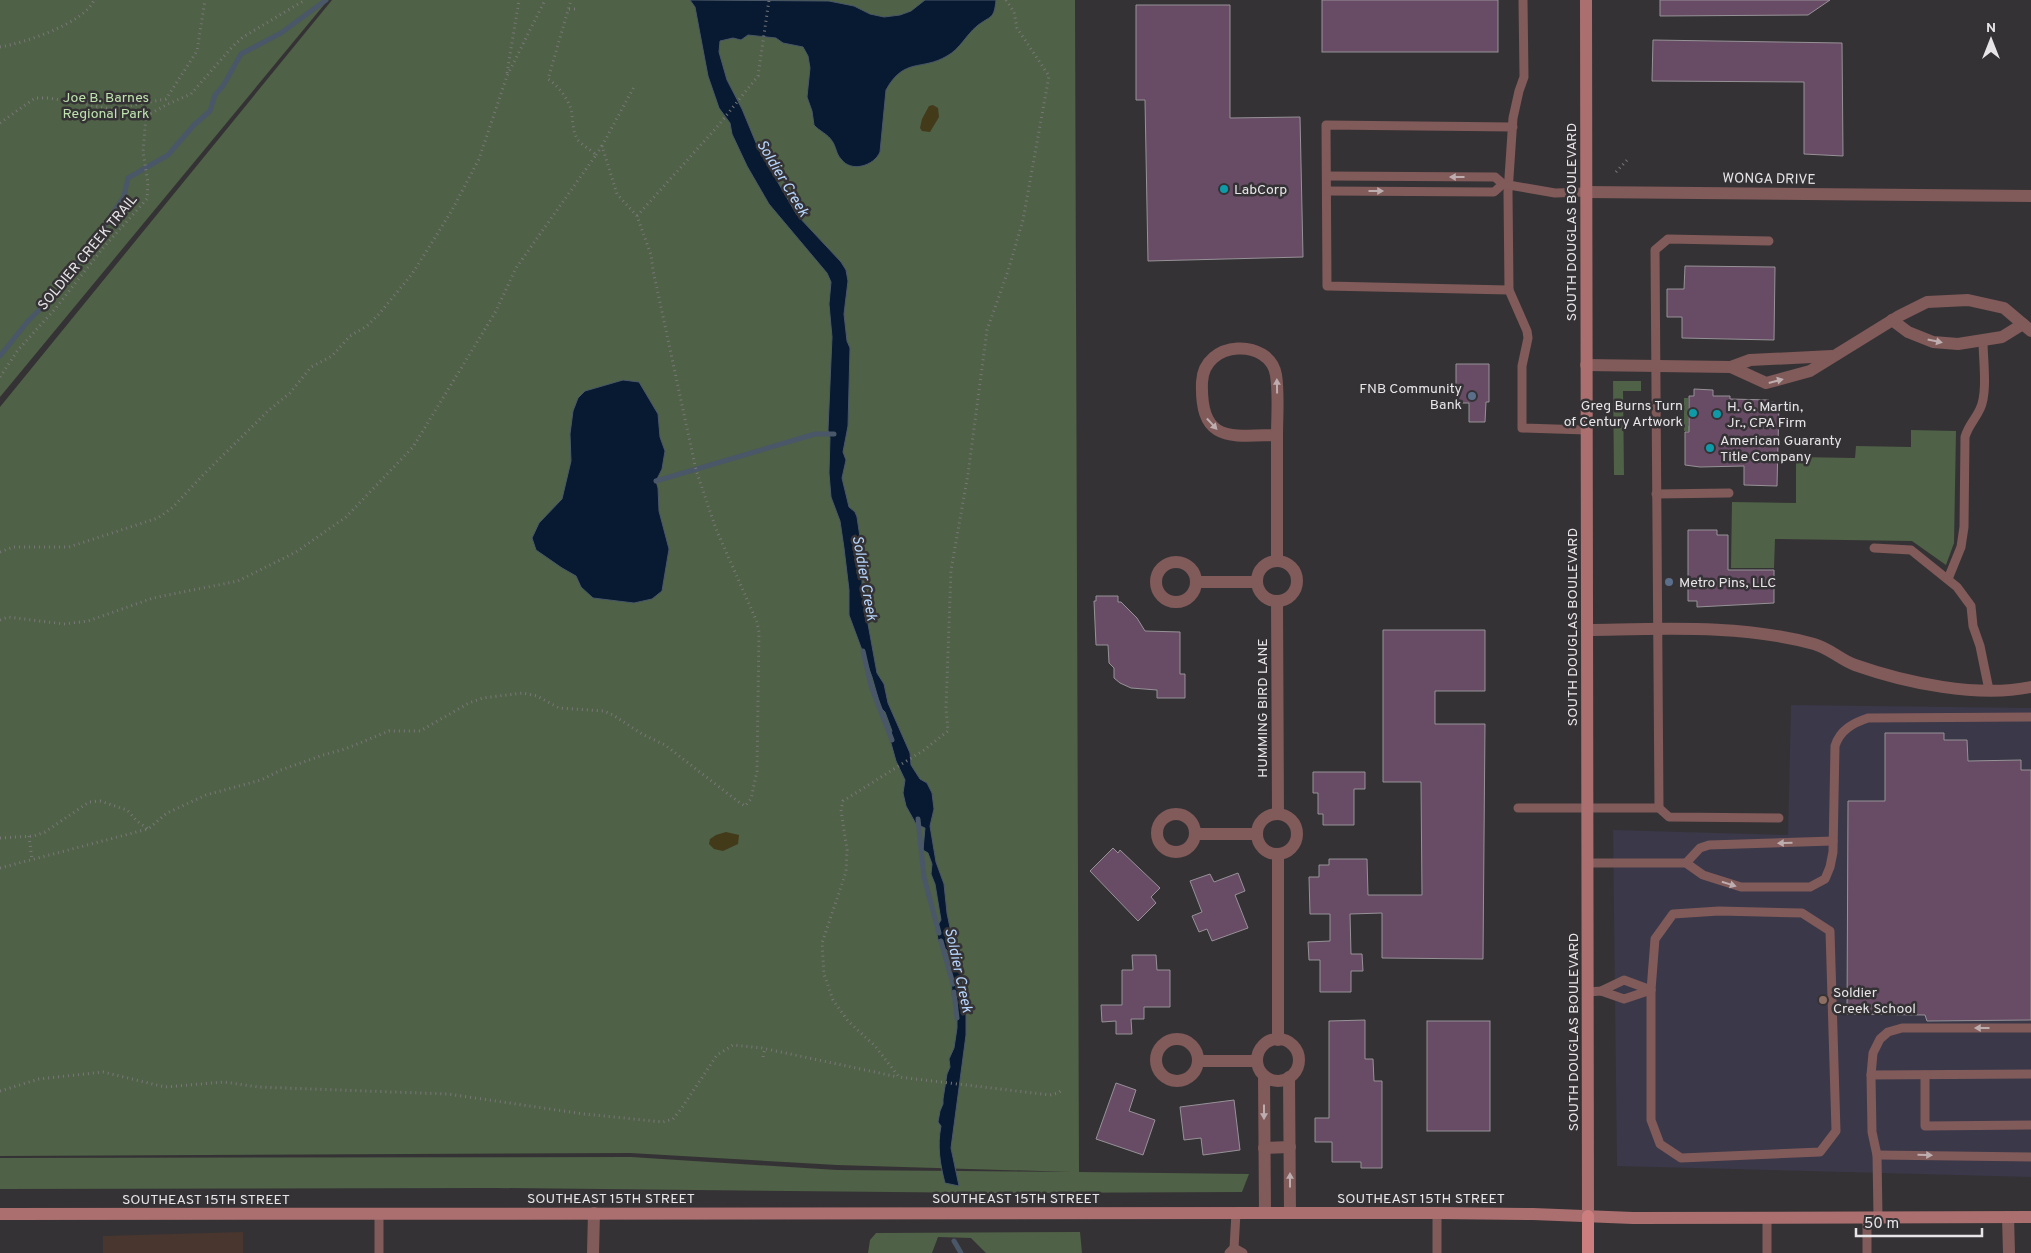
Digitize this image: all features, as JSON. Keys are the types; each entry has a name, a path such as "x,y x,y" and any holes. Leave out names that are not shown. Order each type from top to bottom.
{"main road":[{"name":"SOUTH DOUGLAS BOULEVARD","path":"1586,0 1588,863 1594,992 1588,1253"},
{"name":"SOUTHEAST 15TH STREET","path":"0,1214 1437,1213 1588,1216 2031,1217"}],"street":[{"name":"WONGA DRIVE","path":"1586,192 2031,196"},
{"path":"1731,367 1766,383 1810,371 1834,355 1864,340 1892,320 1927,302 1968,300 2004,308 2027,327 2002,337 1958,344 1933,342 1908,332 1892,320"},
{"path":"1277,435 1228,434 1217,430 1208,423 1202,403 1203,378 1205,368 1211,358 1231,350 1253,350 1262,354 1271,362 1276,373 1277,435 1277,561"},
{"path":"1586,365 1731,367 1750,360 1834,355"},
{"path":"1277,561 1284,562 1291,567 1298,579 1297,587 1292,596 1277,602 1270,601 1263,596 1257,582 1262,568 1268,563 1277,561"},
{"path":"1196,582 1257,582"},
{"name":"HUMMING BIRD LANE","path":"1277,602 1278,814"},
{"path":"1587,630 1658,629 1766,635 1816,645 1854,664 1905,680 1948,688 1989,690 2031,687"},
{"path":"1278,814 1287,816 1293,821 1298,836 1291,849 1278,854 1270,853 1264,849 1258,842 1257,834 1261,821 1268,816 1278,814"},
{"path":"1196,834 1257,834"},
{"path":"1278,854 1278,1040"},
{"path":"1278,1040 1292,1045 1298,1056 1297,1069 1290,1077 1276,1081 1264,1076 1259,1070 1257,1061 1264,1045 1270,1041 1278,1040"},
{"path":"1198,1061 1257,1061"},
{"path":"1264,1076 1265,1213"},
{"path":"1290,1077 1290,1213"},
{"path":"1264,1148 1290,1147"},
{"path":"593,1253 594,1213"},
{"path":"2008,1217 2009,1253"}],"lane":[{"path":"1523,0 1524,77 1519,91 1506,184 1508,290 1527,331 1528,338 1522,366 1522,428 1586,430"},
{"path":"1508,290 1328,286 1326,125 1513,127"},
{"name":"WONGA DRIVE","path":"1326,176 1495,177 1506,184 1555,193 1586,192"},
{"path":"1327,191 1494,192 1506,184"},
{"path":"1659,808 1655,250 1668,239 1770,241"},
{"path":"1948,579 1961,547 1964,527 1965,437 1968,425 1980,409 1983,398 1983,341"},
{"path":"1656,494 1729,493"},
{"path":"1874,548 1911,550 1958,587 1971,606 1973,626 1980,646 1989,690"},
{"path":"1588,863 1686,863 1703,875 1741,887 1813,887 1822,882 1828,874 1833,852 1835,746 1837,738 1851,725 1868,718 2031,717"},
{"path":"1518,808 1659,808 1669,817 1779,818"},
{"path":"1686,863 1700,848 1709,845 1833,841"},
{"path":"1719,911 1802,913 1830,931 1836,1131 1820,1152 1681,1158 1660,1144 1651,1120 1651,990 1655,939 1672,914 1719,911"},
{"path":"1594,992 1624,980 1651,990"},
{"path":"1594,992 1624,1000 1651,990"},
{"path":"1867,1253 1873,1217 1877,1154 1872,1132 1871,1075 1873,1053 1880,1039 1888,1032 1902,1028 2031,1028"},
{"path":"1871,1075 2031,1074"},
{"path":"1924,1075 1925,1126 2031,1125"},
{"path":"1877,1154 2031,1157"},
{"path":"1236,1213 1232,1250 1243,1253"},
{"path":"1437,1213 1437,1253"},
{"path":"379,1214 380,1253"},
{"path":"1767,1217 1767,1253"}],"path":[{"path":"0,46 30,39 60,27 91,8 94,0"},
{"path":"0,123 35,98 49,98 112,109 166,99 197,51 205,0"},
{"name":"SOLDIER CREEK TRAIL","path":"0,377 18,350 55,309 103,248 147,199 148,182 143,152 146,116 192,94 232,47 243,37 305,0"},
{"path":"507,76 519,0"},
{"path":"0,552 13,547 69,547 158,518 173,507 269,410 290,393 311,367 332,356 350,336 367,326 412,274 451,212 479,159 507,76 545,0"},
{"path":"571,0 558,52 548,79 557,86 566,98 571,109 572,125 578,140 596,155"},
{"path":"637,216 717,126 758,76 769,0"},
{"path":"899,1077 875,1046 848,1021 833,1000 824,974 822,943 846,872 846,850 841,810 843,801 924,750 948,731 946,708 951,570 968,474 987,330 1008,271 1023,220 1048,76 1018,28 1014,12 1006,0"},
{"path":"569,9 574,9"},
{"path":"0,620 8,618 64,624 88,621 153,598 238,581 296,552 346,517 413,448 496,311 516,268 602,146 635,85"},
{"path":"0,868 148,829 167,813 206,794 261,780 322,754 345,749 389,731 420,731 470,703 483,698 523,693 537,696 559,708 604,711 614,715 642,734 665,745 745,806 751,799 757,772 759,632 757,622 716,529 696,470 653,270 652,255 637,216 617,194 602,146"},
{"path":"1616,172 1629,158"},
{"path":"0,838 29,836 45,832 89,802 100,801 128,810 137,821 148,829"},
{"path":"29,836 32,859"},
{"path":"0,1091 39,1079 103,1072 165,1087 224,1082 258,1087 448,1094 584,1114 663,1122 673,1118 717,1055 732,1045 765,1048 899,1077 1050,1095 1058,1094 1062,1090"},
{"path":"763,1057 765,1048"}],"shaded area":[{"name":"Soldier Creek School","path":"1791,705 2031,708 2031,1177 1617,1166 1613,830 1788,835"},
{"path":"243,1232 243,1253 103,1253 103,1236"}],"green space":[{"name":"Joe B. Barnes Regional Park","path":"0,0 328,0 0,397"},
{"path":"332,0 1075,0 1079,1172 1249,1174 1242,1192 993,1193 496,1188 0,1189 0,1158 631,1157 837,1170 1072,1172 837,1165 630,1153 0,1156 0,407"},
{"path":"1613,381 1641,381 1641,391 1623,391 1624,475 1614,475"},
{"path":"1684,398 1688,398 1688,426 1696,426 1696,431 1684,431"},
{"path":"1911,430 1956,431 1954,543 1946,565 1912,541 1775,539 1774,568 1731,568 1732,502 1796,503 1796,457 1855,458 1856,446 1911,447"},
{"path":"1080,1232 1082,1253 986,1253 971,1238 938,1237 932,1253 868,1253 870,1240 876,1233"}],"sand":[{"path":"933,105 938,108 939,117 930,132 922,131 920,128 922,119 929,106"},
{"path":"726,832 739,835 738,844 723,851 714,849 709,844 710,839"}],"water":[{"path":"690,0 829,1 854,6 870,14 884,17 900,15 911,11 925,0 996,0 993,14 977,26 952,53 938,60 907,69 893,80 886,90 880,152 873,161 862,166 850,166 845,163 839,157 830,139 814,125 807,97 810,68 808,56 803,47 783,43 776,38 748,35 741,40 733,38 720,41 719,52 727,80 742,109 759,150 797,215 841,262 846,270 848,281 844,314 847,341 850,348 848,426 843,452 846,460 842,478 849,507 855,512 857,517 865,571 862,580 862,591 877,673 884,684 888,703 910,753 911,765 920,779 927,783 932,793 934,809 930,826 936,862 944,884 947,913 958,961 958,969 963,976 962,982 966,1005 966,1035 951,1148 959,1186 945,1183 939,1141 941,1126 938,1122 950,1067 949,1059 954,1048 957,1028 957,1002 956,998 952,996 951,966 947,950 940,944 938,938 937,929 941,920 935,884 931,874 932,864 928,853 923,850 925,828 916,824 906,806 903,793 905,780 896,761 889,736 892,731 885,712 881,708 872,677 849,615 849,590 840,521 831,497 829,473 830,438 828,430 832,337 829,304 831,282 827,273 769,204 747,166 732,134 730,123 719,108 708,76 695,7"},
{"path":"623,380 639,382 658,414 660,437 665,451 662,469 656,481 659,511 669,549 662,591 652,599 634,603 593,598 581,587 576,576 536,550 532,538 539,523 562,499 571,461 570,434 573,411 578,398 585,391"}],"building":[{"path":"1322,0 1498,0 1498,52 1322,52"},
{"path":"1660,0 1830,0 1808,15 1660,16"},
{"name":"LabCorp","path":"1136,5 1230,5 1230,118 1300,117 1303,257 1148,261 1145,100 1136,100"},
{"path":"1653,40 1842,43 1843,156 1804,154 1804,82 1652,81"},
{"path":"1685,266 1775,267 1774,340 1682,338 1682,317 1667,317 1667,289 1684,289"},
{"name":"FNB Community Bank","path":"1456,364 1489,364 1489,402 1486,402 1485,422 1469,422 1469,403 1456,403"},
{"path":"1694,389 1713,390 1713,396 1730,396 1730,399 1769,400 1779,403 1777,486 1744,485 1744,466 1700,467 1685,465 1685,432 1689,432 1689,396 1694,396"},
{"path":"1688,530 1717,530 1717,535 1728,535 1728,570 1774,570 1774,603 1697,607 1697,601 1688,601"},
{"path":"1096,596 1118,596 1118,602 1121,602 1137,618 1145,631 1180,632 1180,674 1185,674 1185,698 1157,698 1157,690 1131,688 1114,678 1114,668 1109,663 1108,645 1096,645 1094,601 1096,601"},
{"path":"1383,630 1485,630 1485,691 1435,691 1435,724 1485,724 1483,959 1382,958 1382,913 1350,914 1351,954 1362,954 1363,971 1351,971 1351,992 1320,992 1320,960 1309,960 1308,942 1330,941 1330,914 1310,914 1309,877 1319,877 1319,865 1329,865 1329,859 1367,859 1368,895 1422,895 1421,782 1383,782"},
{"path":"1885,733 1944,733 1944,740 1967,740 1968,761 2021,760 2021,770 2031,770 2031,1020 1927,1021 1925,1015 1847,1014 1848,801 1885,801"},
{"path":"1313,772 1365,772 1365,789 1354,789 1354,825 1323,825 1323,814 1318,814 1318,793 1313,793"},
{"path":"1113,848 1118,853 1120,850 1160,888 1151,897 1156,903 1138,921 1090,871"},
{"path":"1238,873 1245,891 1235,895 1248,928 1212,941 1207,929 1199,932 1192,916 1202,912 1190,881 1210,874 1214,882"},
{"path":"1132,955 1156,955 1157,970 1170,970 1170,1007 1144,1007 1144,1019 1131,1019 1132,1034 1116,1034 1116,1021 1102,1022 1101,1005 1122,1005 1122,970 1133,970"},
{"path":"1365,1020 1365,1059 1373,1059 1374,1081 1382,1081 1382,1168 1361,1168 1361,1162 1332,1162 1332,1142 1315,1142 1315,1118 1329,1118 1329,1021"},
{"path":"1427,1021 1490,1021 1490,1131 1427,1131"},
{"path":"1116,1083 1136,1090 1129,1111 1155,1120 1143,1155 1096,1139"},
{"path":"1234,1100 1240,1150 1203,1155 1201,1138 1184,1140 1180,1107"}],"waterway":[{"path":"0,356 28,321 62,288 74,266 99,234 124,196 128,178 168,155 194,125 210,111 215,95 223,86 241,54 281,33 326,0"},
{"path":"656,481 815,434 834,434"},
{"name":"Soldier Creek","path":"863,651 871,686 892,740"},
{"name":"Soldier Creek","path":"918,819 924,877 939,933"},
{"name":"Soldier Creek","path":"941,941 953,984"},
{"name":"Soldier Creek","path":"954,992 957,1018"},
{"name":"Soldier Creek","path":"954,1241 961,1253"}],"place":[{"name":"LabCorp","path":"1224,189"},
{"name":"FNB Community Bank","path":"1472,396"},
{"name":"Greg Burns Turn of Century Artwork","path":"1693,413"},
{"name":"H. G. Martin, Jr., CPA Firm","path":"1717,414"},
{"name":"American Guaranty Title Company","path":"1710,448"},
{"name":"Metro Pins, LLC","path":"1669,582"},
{"name":"Soldier Creek School","path":"1823,1000"}]}
